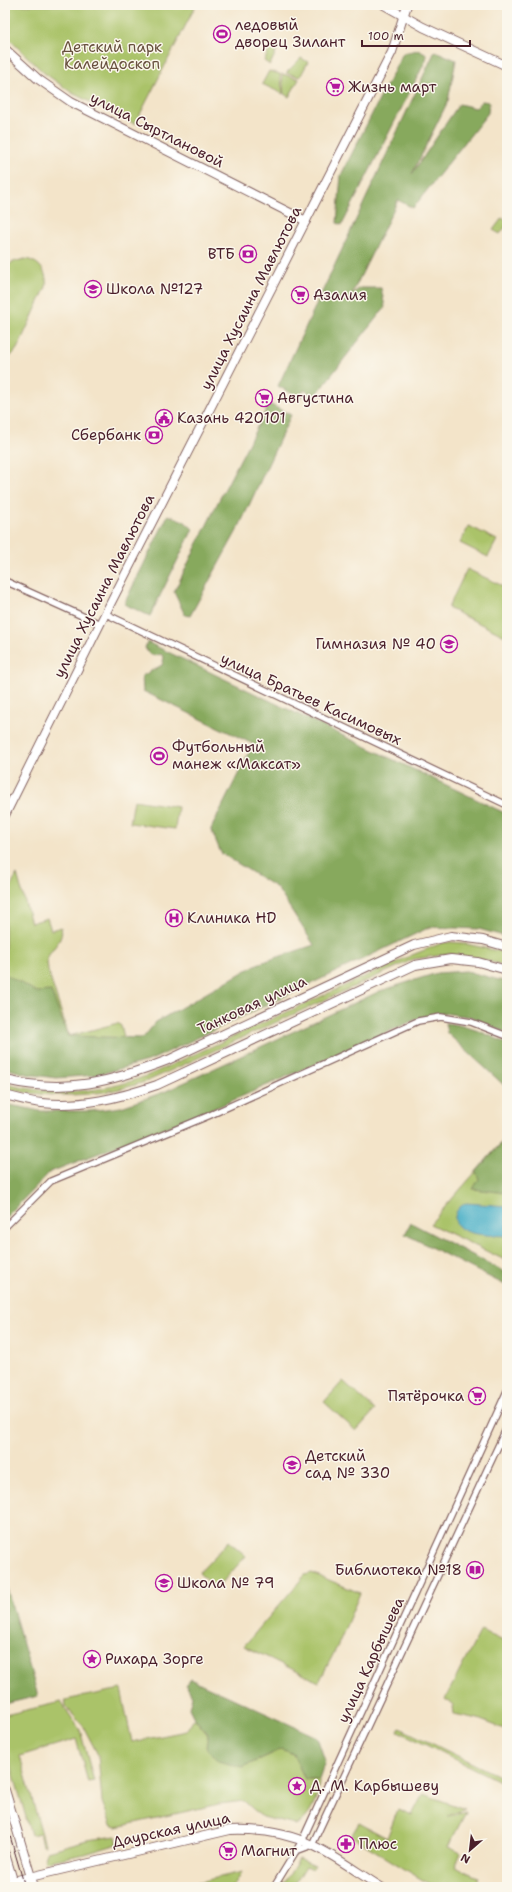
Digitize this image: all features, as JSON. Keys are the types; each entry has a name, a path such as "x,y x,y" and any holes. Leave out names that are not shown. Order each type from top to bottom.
{"street":[{"path":"384,5 404,17 507,66"},
{"name":"улица Хусаина Мавлютова","path":"5,815 100,624 392,52 407,5"},
{"name":"улица Сыртлановой","path":"5,49 38,79 72,102 306,221"},
{"path":"5,581 100,624"},
{"name":"улица Братьев Касимовых","path":"106,614 507,806"},
{"name":"Танковая улица","path":"5,1080 22,1084 55,1086 98,1083 125,1076 168,1060 414,945 451,936 507,946"},
{"path":"5,1095 41,1103 83,1104 123,1097 157,1085 415,965 452,959 478,962 507,970"},
{"path":"5,1227 51,1181 208,1116 418,1021 441,1017 449,1018 471,1022 507,1036"},
{"name":"улица Карбышева","path":"274,1887 302,1841 507,1391"},
{"name":"улица Карбышева","path":"312,1845 507,1427"},
{"path":"5,1790 34,1887"},
{"name":"Даурская улица","path":"11,1883 230,1830 266,1831 302,1841 312,1845 381,1887"},
{"path":"296,1851 312,1845"},
{"path":"5,1854 11,1883"}],"green space":[{"name":"Детский парк Калейдоскоп","path":"5,5 196,5 135,124 72,93 43,72 5,35"},
{"path":"272,45 278,48 270,65 264,61"},
{"path":"418,50 427,55 426,60 342,225 337,223 341,175 403,53"},
{"path":"435,51 456,60 448,101 412,174 459,104 476,108 482,101 489,102 488,113 413,208 398,200 352,294 360,288 381,288 385,307 315,396 304,390 300,398 278,386"},
{"path":"301,58 308,62 300,77 286,73"},
{"path":"269,71 280,74 283,94 262,84"},
{"path":"282,74 299,79 289,97 284,94"},
{"path":"502,218 507,221 507,225 500,234 493,230"},
{"path":"25,259 35,262 42,268 46,277 46,287 17,349 5,360 5,270 12,262"},
{"path":"269,404 291,415 239,527 190,616 185,615 174,592 218,502"},
{"path":"168,515 184,521 193,529 150,616 124,604"},
{"path":"469,526 497,540 488,557 460,543"},
{"path":"467,569 507,588 507,637 448,608"},
{"path":"147,642 507,814 507,937 479,929 430,927 151,1060 97,1075 56,1078 26,1074 5,1068 5,974 37,992 51,991 68,1036 143,1038 156,1022 257,964 314,945 277,888 221,853 211,829 253,744 143,691 142,676 162,665 164,658 161,654 155,656 149,654 145,648"},
{"path":"134,800 178,807 175,829 130,823"},
{"path":"17,874 31,923 47,918 51,930 61,927 61,937 48,956 47,962 48,971 69,1036 118,1023 121,1026 125,1040 5,1036 5,898"},
{"path":"442,943 462,943 507,953 507,966 450,954 414,959 150,1080 132,1086 79,1095 42,1094 5,1089 5,1084 42,1090 78,1091 113,1086 131,1081 149,1075 412,955"},
{"path":"466,971 507,982 507,1033 472,1017 443,1013 417,1019 211,1110 50,1172 5,1218 5,1104 40,1111 90,1111 121,1107 164,1092 380,991 437,973"},
{"path":"445,1023 477,1030 507,1044 507,1088 447,1033"},
{"path":"507,1136 507,1261 430,1224"},
{"path":"507,1137 507,1193 473,1189 479,1179 476,1172"},
{"path":"411,1223 507,1273 507,1286 405,1234"},
{"path":"343,1381 375,1410 356,1431 324,1402"},
{"path":"229,1541 246,1556 216,1589 199,1573"},
{"path":"312,1573 360,1593 338,1645 319,1682 244,1646 305,1575"},
{"path":"5,1582 38,1696 5,1704"},
{"path":"481,1630 507,1643 507,1730 478,1719 454,1714 453,1706 445,1699"},
{"path":"191,1679 317,1737 325,1761 319,1779 305,1779 293,1754 282,1749 243,1767 218,1761 206,1747 208,1734 194,1718 189,1708 192,1696 186,1685"},
{"path":"121,1689 132,1742 186,1731 194,1718 208,1735 243,1767 282,1749 293,1754 305,1779 319,1779 316,1799 306,1818 295,1825 262,1817 244,1801 219,1804 117,1827 111,1825 102,1802 98,1755 83,1726 66,1707 65,1700"},
{"path":"61,1702 80,1730 94,1781 88,1782 76,1739 20,1756 45,1845 43,1845 40,1833 31,1835 5,1744 5,1715"},
{"path":"400,1728 507,1780 507,1785 398,1731"},
{"path":"423,1794 465,1809 448,1816 466,1812 448,1847 461,1853 455,1867 478,1877 473,1887 434,1887 351,1836 359,1823 387,1838 398,1809 412,1815"},
{"path":"116,1836 118,1844 85,1854 44,1862 47,1851 87,1840"},
{"path":"299,1859 315,1866 313,1869 306,1866 293,1887 282,1887"},
{"path":"242,1872 233,1887 177,1887"}],"water":[{"path":"466,1203 507,1206 507,1236 475,1234 467,1232 456,1224 456,1212"}],"tram line":[{"path":"5,1819 25,1887"}],"place":[{"name":"ледовый дворец Зилант","path":"222,34"},
{"name":"Жизнь март","path":"335,87"},
{"name":"ВТБ","path":"248,254"},
{"name":"Школа №127","path":"93,289"},
{"name":"Азалия","path":"300,295"},
{"name":"Августина","path":"264,398"},
{"name":"Казань 420101","path":"164,418"},
{"name":"Сбербанк","path":"154,435"},
{"name":"Гимназия № 40","path":"449,644"},
{"name":"Футбольный манеж «Максат»","path":"159,756"},
{"name":"Клиника HD","path":"174,918"},
{"name":"Пятёрочка","path":"477,1396"},
{"name":"Детский сад № 330","path":"292,1465"},
{"name":"Библиотека №18","path":"475,1570"},
{"name":"Школа № 79","path":"164,1583"},
{"name":"Рихард Зорге","path":"92,1659"},
{"name":"Д. М. Карбышеву","path":"297,1786"},
{"name":"Плюс","path":"346,1844"},
{"name":"Магнит","path":"228,1851"}]}
